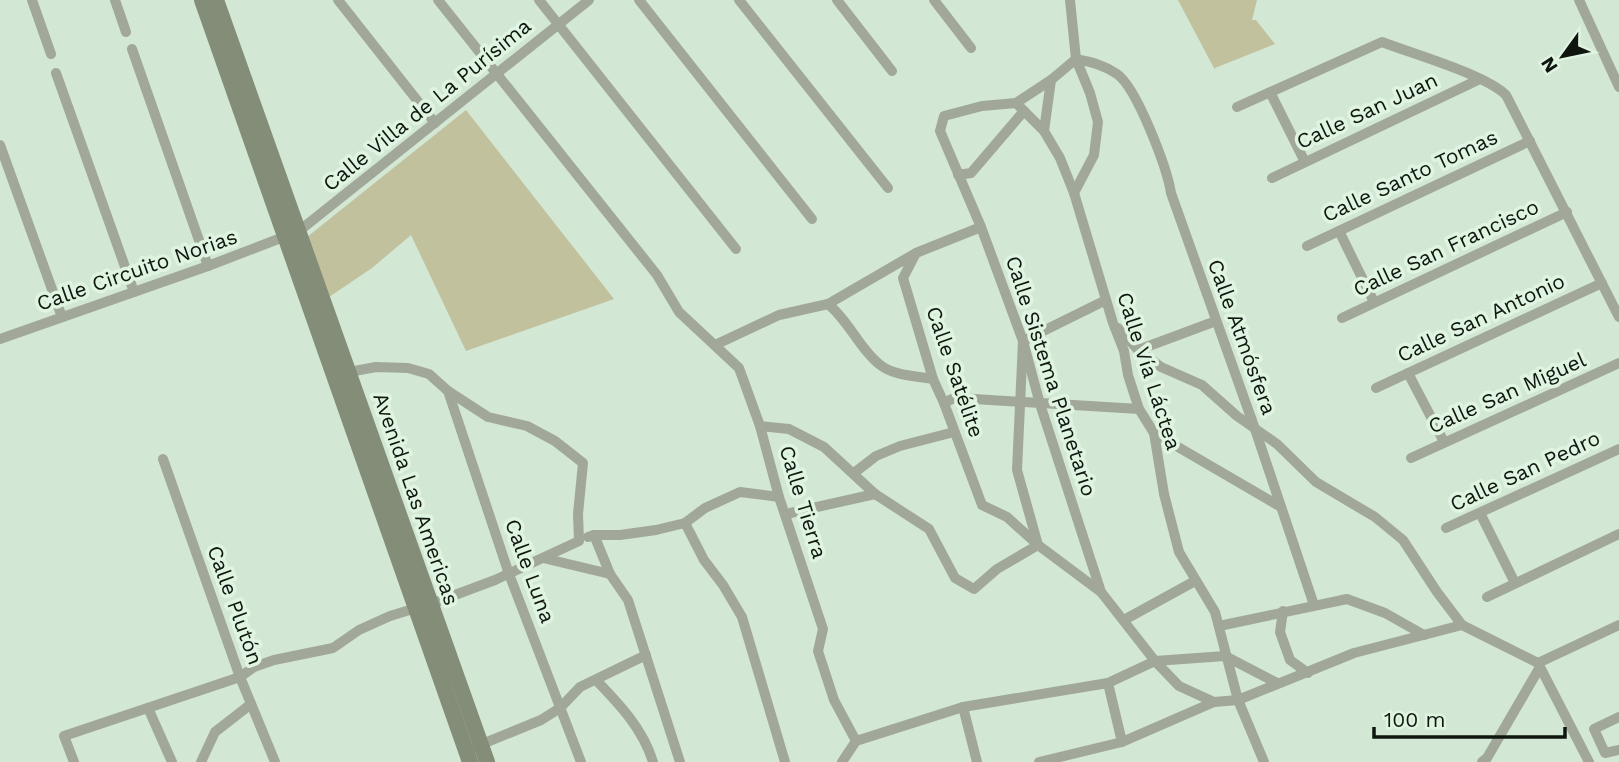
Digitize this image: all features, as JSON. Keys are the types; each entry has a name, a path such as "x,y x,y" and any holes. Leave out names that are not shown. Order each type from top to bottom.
{"street":[{"path":"32,0 51,54"},
{"path":"115,0 126,32"},
{"path":"202,0 293,234"},
{"path":"216,0 299,254"},
{"path":"338,0 435,123"},
{"name":"Calle Tierra","path":"438,0 657,275 679,312 739,368 760,426 779,497 823,629 818,651 834,700 856,741"},
{"path":"539,0 736,248"},
{"name":"Calle Villa de La Purísima","path":"293,234 589,0"},
{"path":"639,0 812,219"},
{"path":"739,0 888,188"},
{"path":"837,0 892,71"},
{"path":"934,0 971,48"},
{"path":"1070,0 1076,59 1098,122 1094,155 1074,193"},
{"path":"1579,0 1619,87"},
{"path":"1237,107 1382,42 1480,79 1506,95 1619,317"},
{"path":"132,49 208,267"},
{"path":"958,175 971,173 1020,107 1076,59"},
{"name":"Calle Atmósfera","path":"1076,59 1096,63 1118,75 1128,85 1168,175 1171,193 1314,605"},
{"path":"56,73 134,292"},
{"name":"Calle San Juan","path":"1272,178 1480,79"},
{"path":"1044,131 1051,80"},
{"path":"1271,94 1305,162"},
{"name":"Calle Sistema Planetario","path":"1020,107 982,106 944,116 940,131 981,227 1023,341 1040,404 1101,592"},
{"name":"Calle Vía Láctea","path":"1020,107 1044,131 1060,158 1074,193 1102,302 1124,351 1128,375 1139,409 1154,433 1164,494 1179,552 1215,612 1238,700 1264,762"},
{"name":"Calle Santo Tomas","path":"1307,246 1530,141"},
{"path":"0,145 62,317"},
{"name":"Calle San Francisco","path":"1342,318 1567,212"},
{"path":"715,345 779,315 828,304 916,253 981,227"},
{"path":"1339,232 1374,302"},
{"name":"Calle Circuito Norias","path":"0,339 208,267 293,234"},
{"name":"Calle Satélite","path":"916,253 903,278 933,379 982,505 1007,517 1038,545"},
{"name":"Avenida Las Americas","path":"299,254 349,372 472,752 487,762"},
{"name":"Avenida Las Americas","path":"299,254 334,378 424,606"},
{"name":"Calle San Antonio","path":"1376,388 1602,283"},
{"path":"1102,302 1023,341 1017,470 1038,545 1101,592 1155,661 1178,685 1214,702"},
{"path":"828,304 841,315 880,365 903,374 933,379"},
{"path":"1138,350 1216,321"},
{"path":"1113,323 1138,350 1161,367 1202,385 1237,416 1277,443 1316,482 1375,517 1403,540 1462,625 1539,665 1589,762"},
{"name":"Calle San Miguel","path":"1411,458 1619,363"},
{"path":"349,372 376,367 408,368 429,374 448,391 488,417 527,426 555,441 583,463 578,514 579,541"},
{"path":"1408,373 1444,442"},
{"name":"Calle Luna","path":"448,391 509,574 581,762"},
{"path":"944,403 954,398 1139,409"},
{"path":"760,426 789,429 824,447 875,494 929,529 955,578 974,589 997,569 1038,545"},
{"path":"854,473 876,456 888,451 954,432"},
{"path":"1154,433 1282,508"},
{"name":"Calle San Pedro","path":"1446,528 1619,449"},
{"name":"Calle Plutón","path":"163,459 240,677 275,762"},
{"path":"74,762 64,736 240,677 254,667 274,660 333,648 359,630 390,616 509,574 594,535 632,534 685,523 705,508 740,492 779,497"},
{"path":"786,514 875,494"},
{"path":"1480,513 1515,583"},
{"path":"685,523 704,560 742,617 785,762"},
{"path":"1487,597 1619,534"},
{"path":"594,535 610,574 628,600 680,762"},
{"path":"543,558 610,574"},
{"path":"1124,620 1195,580"},
{"path":"1219,626 1347,599 1385,613 1424,635"},
{"path":"1283,611 1280,632 1290,660 1308,673"},
{"path":"1039,762 1122,742 1214,702 1238,700 1354,653 1462,625"},
{"path":"1482,762 1487,758 1539,665 1619,625"},
{"path":"472,752 541,720 561,708 580,687 646,655"},
{"path":"842,762 856,741 963,707 1108,683 1155,661 1225,656 1278,683"},
{"path":"597,681 624,709 648,744 653,762"},
{"path":"1108,683 1122,742"},
{"path":"201,762 215,732 251,704"},
{"path":"963,707 977,762"},
{"path":"148,708 172,762"},
{"path":"1619,717 1594,729 1605,753 1619,750"}],"green space":[{"path":"1178,0 1257,0 1252,20 1256,20 1275,44 1215,70"},
{"path":"466,110 614,299 466,351 411,235 372,268 329,297 307,237"}]}
